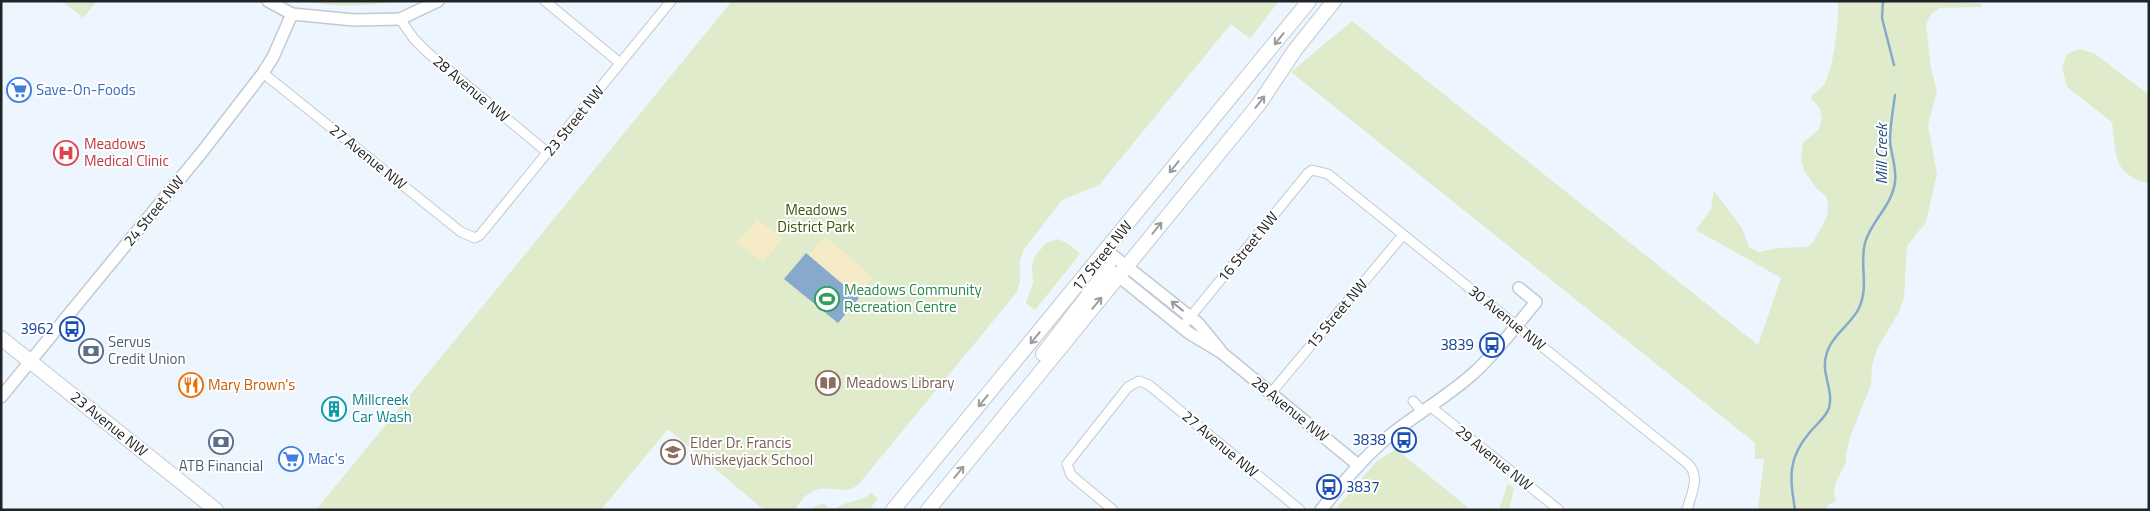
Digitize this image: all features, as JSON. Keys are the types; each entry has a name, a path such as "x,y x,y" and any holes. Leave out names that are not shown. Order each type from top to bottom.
{"main road":[{"name":"17 Street NW","path":"928,510 1022,394 1112,264 1309,1"},
{"name":"17 Street NW","path":"893,510 1112,264 1259,104 1295,50 1334,1"},
{"name":"23 Avenue NW","path":"1,338 216,510"}],"street":[{"path":"268,1 292,14 346,19 400,19 438,1"},
{"path":"545,1 620,63"},
{"name":"23 Street NW","path":"475,238 480,235 548,153 670,1"},
{"name":"24 Street NW","path":"1,397 202,152 264,73 280,43 292,14"},
{"name":"28 Avenue NW","path":"400,19 426,52 548,153"},
{"name":"27 Avenue NW","path":"264,73 461,232 475,238"},
{"name":"30 Avenue NW","path":"1316,170 1328,174 1688,464 1694,471 1695,480 1686,510"},
{"name":"16 Street NW","path":"1182,327 1308,173 1316,170"},
{"name":"15 Street NW","path":"1271,393 1403,234"},
{"name":"28 Avenue NW","path":"1112,264 1191,317 1222,353 1358,465"},
{"name":"28 Avenue NW","path":"1112,264 1182,327 1204,344 1222,353"},
{"path":"1321,510 1358,465 1388,437 1477,370 1517,326 1536,302 1519,288"},
{"name":"27 Avenue NW","path":"1113,510 1074,478 1067,468 1071,457 1128,387 1139,381 1149,385 1300,510"},
{"name":"29 Avenue NW","path":"1414,401 1559,510"}],"green space":[{"path":"62,1 97,1 83,18"},
{"path":"308,1 395,1 351,6 328,5"},
{"name":"Meadows District Park","path":"732,1 1279,1 1250,39 1231,24 1099,185 1062,200 1023,251 1020,261 1020,281 1017,292 858,485 853,488 812,491 794,510 764,510 668,429 601,510 316,510"},
{"path":"1838,1 1949,1 1981,4 1982,7 1940,8 1931,14 1926,24 1931,68 1937,91 1928,125 1937,174 1926,222 1907,246 1904,298 1899,312 1877,349 1872,366 1871,385 1850,437 1846,463 1836,482 1834,493 1836,501 1828,505 1826,510 1758,510 1764,459 1755,459 1755,443 1291,72 1352,21 1758,345 1781,278 1696,230 1711,209 1714,191 1742,228 1749,247 1759,252 1778,248 1806,247 1812,244 1827,217 1828,203 1826,196 1816,188 1805,172 1801,160 1803,143 1819,129 1822,118 1819,107 1811,99 1812,95 1824,85 1831,67 1837,32"},
{"path":"2079,49 2094,53 2149,95 2149,184 2137,180 2122,168 2116,153 2112,122 2067,87 2062,67 2067,54"},
{"path":"1058,239 1069,244 1080,254 1035,310 1026,303 1033,283 1032,266 1034,258 1045,244"},
{"path":"1396,449 1471,510 1335,510 1376,462"},
{"path":"1508,483 1514,489 1509,510 1499,510"},
{"path":"871,493 878,499 869,510 811,510 815,506 824,503 828,508 837,508"}],"sand":[{"path":"757,219 783,239 763,262 737,243"},
{"path":"825,236 873,277 856,296 809,256"}],"water":[{"path":"806,253 859,298 838,323 784,279"}],"waterway":[{"name":"Mill Creek","path":"1883,1 1882,18 1894,65"},
{"name":"Mill Creek","path":"1795,510 1791,478 1794,460 1803,442 1829,408 1830,395 1825,369 1828,349 1858,310 1864,285 1863,252 1865,243 1893,191 1895,172 1890,141 1895,95"}],"place":[{"name":"Save-On-Foods","path":"19,90"},
{"name":"Meadows Medical Clinic","path":"66,153"},
{"name":"Meadows Community Recreation Centre","path":"827,299"},
{"name":"3962","path":"72,329"},
{"name":"3839","path":"1492,345"},
{"name":"Servus Credit Union","path":"91,351"},
{"name":"Meadows Library","path":"828,383"},
{"name":"Mary Brown's","path":"191,385"},
{"name":"Millcreek Car Wash","path":"334,409"},
{"name":"3838","path":"1404,440"},
{"name":"ATB Financial","path":"221,442"},
{"name":"Elder Dr. Francis Whiskeyjack School","path":"673,452"},
{"name":"Mac's","path":"291,459"},
{"name":"3837","path":"1329,487"}]}
